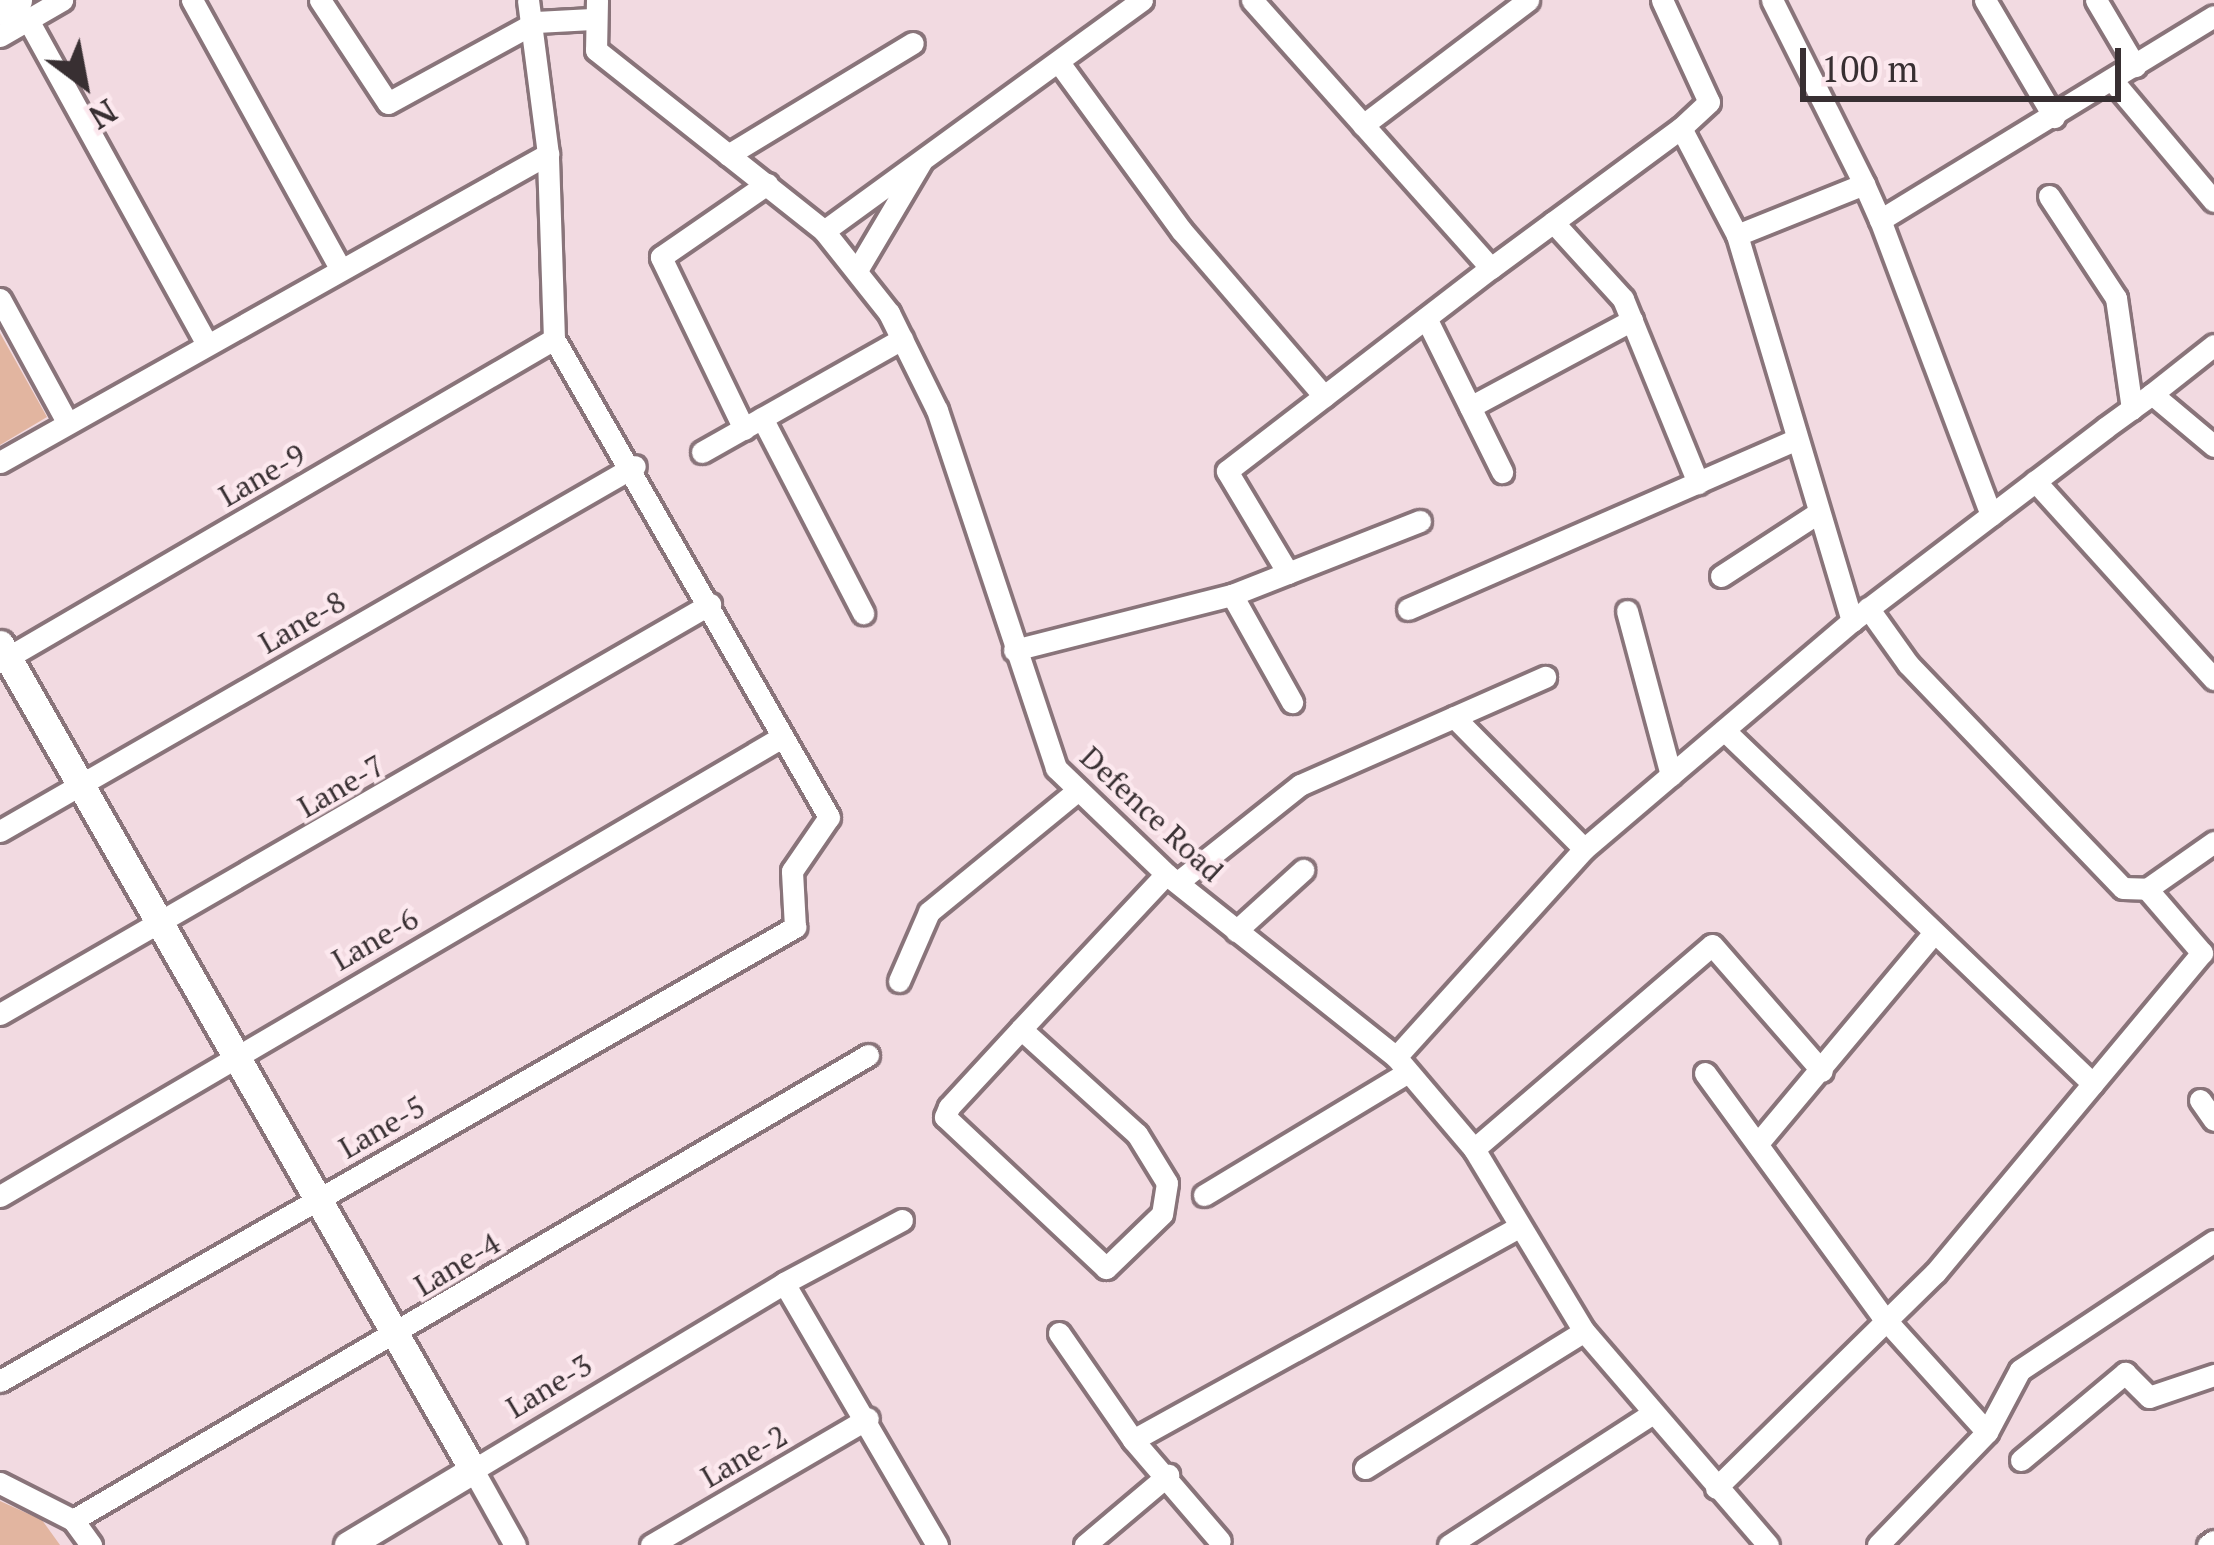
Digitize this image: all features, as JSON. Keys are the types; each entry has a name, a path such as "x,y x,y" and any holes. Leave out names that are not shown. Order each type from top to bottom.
{"street":[{"path":"0,11 62,0"},
{"path":"192,0 339,266"},
{"path":"320,0 388,103 536,22 594,9"},
{"path":"527,0 536,22 548,154 554,339 635,466 782,737"},
{"path":"824,231 1142,0"},
{"path":"1252,0 1491,268"},
{"path":"1364,125 1528,0"},
{"path":"1288,573 1227,471 1681,128 1709,102 1662,0"},
{"path":"1772,0 1880,220 1991,515"},
{"path":"1985,0 2054,117"},
{"path":"2096,0 2134,66"},
{"name":"Defence Road","path":"594,9 596,50 824,231 859,267 902,339 1056,768 1172,878 1402,1065 1474,1148 1584,1331 1650,1415 1768,1545"},
{"path":"0,36 23,10"},
{"path":"23,10 206,342"},
{"path":"1880,220 2214,16"},
{"path":"728,155 914,43"},
{"path":"1060,64 1234,297 1324,396"},
{"path":"2112,80 2214,201"},
{"path":"1681,128 1737,235 1813,516 1860,614 2115,882 2147,889 2202,953 1935,1273 1883,1317 1716,1488"},
{"path":"0,462 339,266 548,154"},
{"path":"859,267 924,156"},
{"path":"767,184 661,257 863,614"},
{"path":"1737,235 1864,184"},
{"path":"2049,196 2116,298 2132,409"},
{"path":"1553,222 1632,320 1698,483"},
{"path":"0,298 67,422"},
{"path":"1426,318 1502,472"},
{"path":"1470,407 1632,320"},
{"name":"Lane-9","path":"3,655 554,339"},
{"path":"703,452 902,339"},
{"path":"1204,1195 1402,1065 1584,849 1860,614 2214,345"},
{"path":"2152,394 2214,446"},
{"path":"1408,609 1791,442"},
{"name":"Lane-8","path":"0,831 635,466"},
{"path":"2036,481 2214,679"},
{"path":"1721,576 1813,516"},
{"path":"1014,650 1232,596 1420,521"},
{"path":"1232,596 1292,702"},
{"name":"Lane-7","path":"0,1014 162,927 710,604"},
{"path":"1628,611 1671,775"},
{"path":"3,655 515,1545"},
{"path":"1021,1029 1137,1134 1167,1183 1162,1214 1106,1268 945,1117 1021,1029 1172,878 1300,785 1545,677"},
{"path":"1454,717 1584,849"},
{"path":"1724,730 2093,1084"},
{"name":"Lane-5","path":"0,1381 795,927 792,872 830,818 782,737"},
{"name":"Lane-6","path":"0,1196 782,737"},
{"path":"899,981 929,912 1077,791"},
{"path":"2147,889 2214,842"},
{"path":"1236,931 1303,870"},
{"path":"1759,1142 1933,934"},
{"path":"1474,1148 1712,945 1822,1071"},
{"name":"Lane-4","path":"73,1520 868,1054"},
{"path":"1705,1073 1883,1317 1987,1432"},
{"path":"2200,1100 2214,1120"},
{"name":"Lane-3","path":"348,1545 784,1283 902,1220"},
{"path":"1132,1440 1519,1227"},
{"path":"1878,1545 1987,1432 2020,1370 2214,1241"},
{"path":"784,1283 868,1418 937,1545"},
{"path":"1365,1468 1584,1331"},
{"path":"1059,1333 1132,1440 1168,1475 1220,1541"},
{"path":"2021,1460 2125,1373 2149,1397 2214,1375"},
{"path":"1449,1545 1650,1415"},
{"name":"Lane-2","path":"651,1545 868,1418"},
{"path":"1085,1545 1168,1475"},
{"path":"0,1483 73,1520 91,1545"}],"shaded area":[{"path":"0,333 47,417 0,445"},
{"path":"0,1501 42,1520 60,1545 0,1545"}]}
